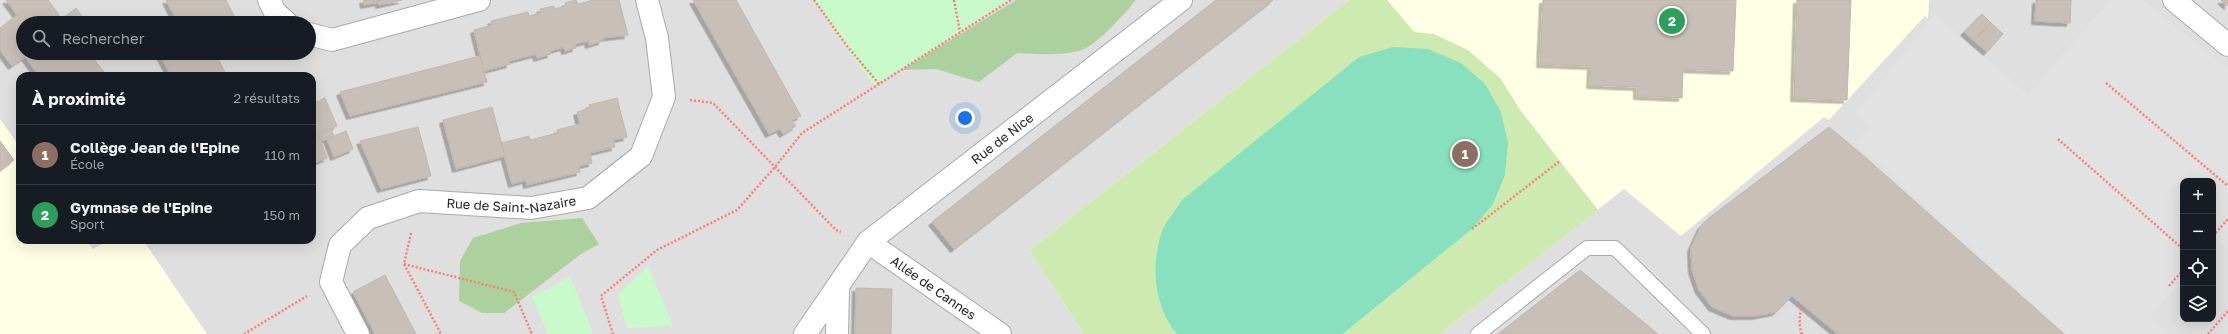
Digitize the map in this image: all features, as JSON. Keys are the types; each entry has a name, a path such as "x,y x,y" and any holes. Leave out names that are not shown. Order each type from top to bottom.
{"street":[{"path":"269,0 275,12 279,16"},
{"path":"316,36 332,40 479,0"},
{"name":"Rue de Saint-Nazaire","path":"331,282 340,246 368,218 419,201 531,208 588,198 641,156 664,97 657,38 647,0"},
{"name":"Rue de Nice","path":"805,334 838,289 868,242 1180,0"},
{"path":"2174,0 2228,45"},
{"name":"Allée de Cannes","path":"868,242 1000,334"},
{"path":"331,282 358,334"},
{"path":"837,334 838,289"}],"lane":[{"path":"1478,334 1587,248 1615,248 1704,334"}],"path":[{"path":"814,0 847,46 879,84"},
{"path":"954,0 960,32"},
{"path":"613,334 601,296 657,250 737,210 775,167 802,133 1011,0"},
{"path":"2106,83 2228,186"},
{"path":"664,97 713,103 836,230 868,242"},
{"path":"2058,139 2180,246"},
{"path":"1472,229 1560,161"},
{"path":"419,201 404,264 441,334"},
{"path":"2216,233 2228,219"},
{"path":"404,264 514,292 532,334"},
{"path":"2169,286 2180,273"},
{"path":"244,334 331,282"},
{"path":"1802,303 1800,328 1802,334"},
{"path":"2208,334 2228,311"}],"shaded area":[{"path":"0,0 2228,0 2228,334 0,334"},
{"path":"1349,0 1929,0 1928,19 1925,16 1829,120 1824,117 1681,236 1624,189 1440,334 1084,334 1029,250"},
{"path":"2110,0 2143,0 2228,68 2228,249 2218,240 2216,242 2216,178 2180,178 2180,282 2151,317 2168,334 2066,334 1855,142 1869,127 1855,113 1935,14 2028,94"},
{"path":"0,119 16,141 16,244 90,244 93,249 102,244 146,244 207,334 0,334"}],"green space":[{"path":"814,0 1011,0 874,86"},
{"path":"1016,0 1136,0 1110,29 1086,48 1064,54 1017,53 979,82 936,69 902,70"},
{"path":"1349,0 1387,0 1414,32 1434,34 1468,50 1500,78 1521,111 1598,210 1440,334 1343,334 1472,229 1159,301 1177,334 1084,334 1029,250"},
{"path":"1393,47 1428,49 1461,63 1485,84 1501,112 1508,143 1505,175 1493,204 1472,229 1343,334 1177,334 1163,311 1159,298 1156,284 1156,257 1162,231 1182,200 1359,57"},
{"path":"582,218 599,244 581,254 504,313 482,313 459,301 460,261 473,238 521,223"},
{"path":"648,266 673,326 627,328 618,295"},
{"path":"570,277 593,332 590,334 548,334 532,297"}],"building":[{"path":"6,0 48,0 60,16 16,16 16,60 21,60 12,66 0,50 0,28 17,15"},
{"path":"166,0 226,0 234,16 174,16"},
{"path":"363,0 402,0 379,5 379,2 364,5"},
{"path":"576,0 578,4 593,0 619,0 628,35 602,38 602,41 589,45 588,41 575,44 576,48 565,51 564,47 550,51 551,54 537,58 536,54 509,61 510,64 484,71 474,30 492,25 491,21 528,12 529,16 541,13 540,9 554,6 555,9 566,6 565,3"},
{"path":"693,0 736,0 801,116 792,120 796,126 783,134 780,129 769,134"},
{"path":"1216,0 1273,0 954,249 932,222"},
{"path":"1543,0 1736,0 1733,71 1683,69 1682,98 1637,96 1637,87 1590,85 1591,66 1540,64"},
{"path":"1797,0 1851,0 1847,100 1794,98"},
{"path":"2036,0 2071,0 2070,23 2035,21"},
{"path":"2221,0 2228,0 2228,6 2225,4"},
{"path":"76,8 82,16 66,16"},
{"path":"1982,14 1991,23 1974,41 1964,32"},
{"path":"1991,23 2003,34 1987,52 1974,41"},
{"path":"480,56 487,82 350,116 340,92"},
{"path":"27,60 95,60 104,72 36,72"},
{"path":"163,60 219,60 225,72 169,72"},
{"path":"325,98 337,126 318,134 327,158 316,162 316,102"},
{"path":"617,98 627,137 613,140 615,147 590,153 592,163 579,166 580,172 527,185 526,180 512,184 501,143 529,136 530,140 558,133 557,130 580,124 577,112 590,108 589,105"},
{"path":"492,107 505,156 456,169 443,120"},
{"path":"418,127 431,176 381,189 360,141"},
{"path":"1829,127 1865,157 2064,334 1838,334 1792,296 1776,312 1755,316 1733,316 1712,307 1699,290 1692,270 1691,248 1701,226 1709,218"},
{"path":"331,129 334,136 321,141 318,134"},
{"path":"346,131 353,149 334,157 327,139"},
{"path":"0,141 14,160 0,171"},
{"path":"1580,270 1658,334 1498,334"},
{"path":"385,275 416,334 375,334 353,292"},
{"path":"856,288 892,289 891,334 855,334"}],"place":[{"name":"Gymnase de l'Epine","path":"1672,21"},
{"name":"Collège Jean de l'Epine","path":"1465,154"}]}
